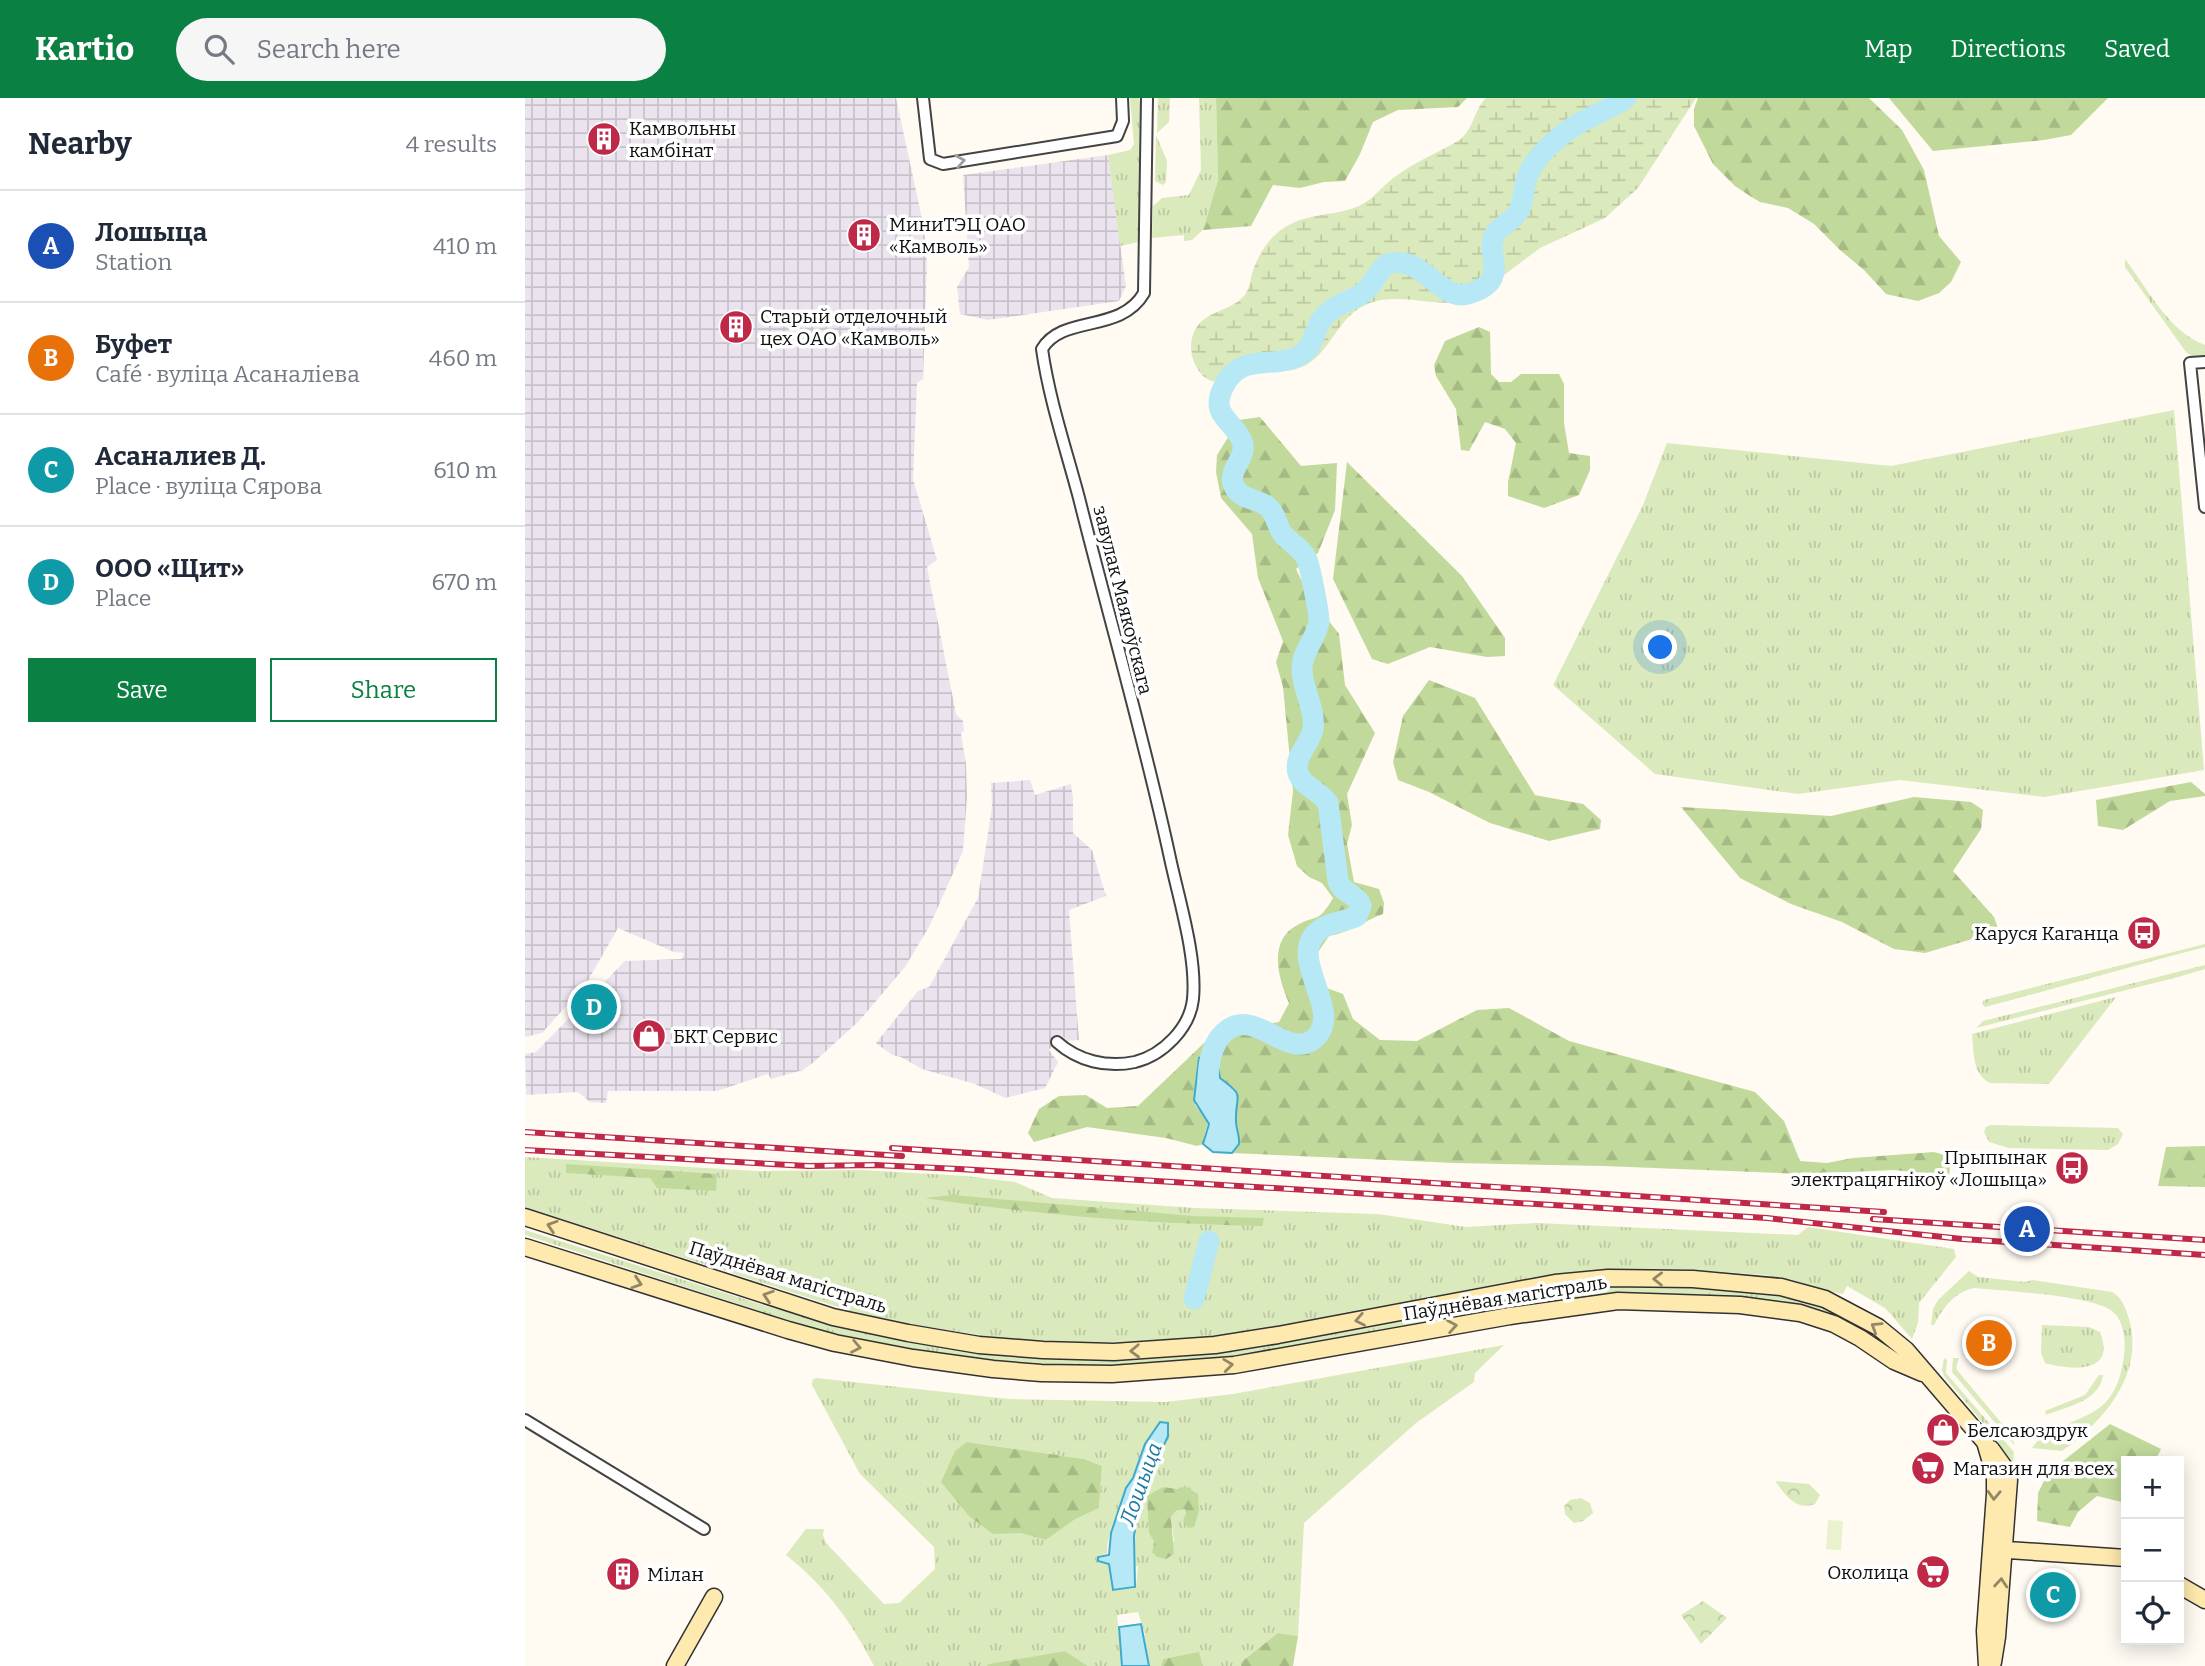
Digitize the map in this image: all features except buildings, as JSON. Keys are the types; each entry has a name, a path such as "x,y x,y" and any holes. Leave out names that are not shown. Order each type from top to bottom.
{"main road":[{"name":"Паўднёвая магістраль","path":"525,1217 833,1317 979,1345 1114,1352 1177,1349 1278,1335 1555,1283 1608,1278 1693,1279 1781,1287 1825,1299 1878,1327 1906,1350 1925,1374"},
{"name":"Паўднёвая магістраль","path":"525,1247 788,1331 913,1358 993,1369 1112,1374 1234,1365 1510,1316 1618,1301 1740,1305 1800,1314 1833,1324 1895,1361 1925,1374"},
{"path":"1925,1374 1985,1442 2004,1467 2009,1480 1985,1632 1987,1666"},
{"path":"1997,1549 2121,1558"},
{"path":"1993,1666 1997,1637 1997,1549"},
{"path":"2184,1588 2205,1600"},
{"path":"675,1666 713,1597"}],"street":[{"path":"923,98 930,159 943,164 1117,136 1123,121 1122,98"},
{"name":"завулак Маякоўскага","path":"1057,1042 1071,1055 1089,1061 1114,1064 1135,1062 1155,1055 1168,1044 1184,1025 1193,1001 1193,968 1163,825 1042,349 1048,339 1060,333 1125,313 1137,304 1143,293 1147,98"},
{"path":"2205,362 2190,363 2205,508"},
{"path":"525,1420 704,1529"}],"shaded area":[{"path":"525,98 896,98 924,228 927,264 923,379 917,383 913,479 937,560 927,567 956,714 963,721 964,730 961,734 966,764 967,797 963,851 929,927 905,967 859,1021 803,1070 771,1079 768,1074 717,1091 608,1091 606,1103 590,1102 578,1092 526,1095 525,1054 536,1052 625,961 682,959 684,953 674,952 618,928 586,984 542,1033 525,1037"},
{"path":"1108,155 1126,286 1119,301 988,320 960,314 957,287 969,267 963,175"},
{"path":"1030,780 1035,795 1071,784 1073,833 1092,850 1106,896 1069,910 1079,1040 1068,1041 1061,1035 1049,1050 1058,1062 1045,1088 1005,1098 975,1084 922,1069 892,1055 876,1043 918,991 929,987 978,898 992,807 991,783"}],"green space":[{"path":"1130,98 1139,98 1140,103 1138,242 1120,246 1108,155 1130,150 1134,144"},
{"path":"1158,98 1170,98 1169,122 1157,133"},
{"path":"1199,98 1216,98 1218,180 1203,230 1192,240 1184,241 1184,235 1152,238 1153,206 1162,198 1189,195 1201,170"},
{"path":"1216,98 1467,98 1458,107 1398,110 1373,122 1345,181 1324,182 1300,188 1273,185 1251,226 1203,230 1218,180"},
{"path":"1486,98 1696,98 1638,188 1605,218 1540,248 1475,297 1449,303 1396,299 1370,303 1350,316 1320,353 1302,367 1221,382 1207,379 1201,373 1191,351 1196,329 1208,317 1244,296 1259,256 1275,235 1285,227 1306,218 1348,210 1364,203 1404,171 1461,139"},
{"path":"1698,98 1869,98 1902,130 1924,170 1939,236 1961,262 1951,282 1939,293 1918,301 1886,294 1814,224 1788,208 1760,202 1735,186 1713,164 1694,126 1694,109"},
{"path":"1889,98 2108,98 2071,135 1933,151"},
{"path":"1156,135 1167,161 1166,182 1163,185 1155,181"},
{"path":"2125,259 2170,320 2192,339 2205,345 2205,356 2193,357 2186,352 2125,267"},
{"path":"1479,327 1490,332 1491,374 1499,382 1511,382 1521,374 1559,374 1564,384 1564,423 1569,453 1590,456 1590,470 1579,495 1544,508 1508,496 1516,443 1505,429 1485,422 1469,451 1461,450 1456,409 1436,376 1434,365 1445,341"},
{"path":"2174,410 2204,770 2044,797 1900,780 1798,794 1655,774 1553,685 1643,505 1667,443 1891,466"},
{"path":"1260,417 1301,466 1337,463 1335,510 1318,553 1296,569 1308,594 1339,634 1345,685 1375,733 1347,794 1352,825 1347,844 1354,882 1379,889 1384,903 1383,914 1329,936 1310,964 1319,985 1343,994 1353,1019 1380,1040 1417,1041 1477,1010 1509,1008 1569,1041 1755,1092 1784,1121 1800,1161 1827,1163 1853,1158 1934,1152 1951,1157 1949,1176 1894,1170 1804,1174 1232,1153 1235,1151 1239,1134 1236,1119 1238,1095 1234,1088 1220,1078 1217,1063 1208,1054 1202,1055 1198,1062 1195,1105 1208,1123 1203,1144 1197,1146 1166,1138 1087,1127 1034,1142 1028,1133 1039,1109 1059,1096 1086,1095 1107,1108 1138,1106 1204,1043 1234,1030 1279,1022 1289,1003 1279,973 1278,952 1281,943 1294,927 1319,916 1333,898 1322,883 1309,877 1297,866 1288,835 1293,791 1283,687 1276,662 1283,641 1258,578 1252,534 1221,498 1216,472 1217,455 1239,420"},
{"path":"1347,462 1462,576 1505,638 1505,656 1487,657 1430,647 1388,664 1372,659 1333,579"},
{"path":"1429,680 1475,698 1535,795 1583,804 1601,820 1600,829 1549,841 1490,823 1429,792 1398,780 1393,762 1403,716"},
{"path":"2191,782 2205,796 2170,801 2123,830 2098,826 2096,800"},
{"path":"1914,797 1971,802 1983,810 1981,829 1953,871 1994,917 1999,931 1925,953 1894,949 1842,922 1791,904 1740,878 1681,807 1831,816"},
{"path":"2205,944 2205,947 2012,1000 1985,1007 1982,1004 1984,1000"},
{"path":"2205,965 2205,969 2178,977 1976,1028 1983,1021"},
{"path":"2116,997 2049,1084 1990,1083 1980,1074 1975,1062 1972,1034"},
{"path":"1986,1127 2118,1128 2123,1134 2118,1144 2108,1150 2009,1148 1989,1142 1984,1132"},
{"path":"2205,1146 2205,1187 2158,1186 2166,1147"},
{"path":"525,1157 756,1171 862,1170 966,1176 1015,1182 1052,1198 1195,1208 1378,1214 1466,1227 1537,1223 1798,1235 1808,1227 1954,1249 1956,1257 1919,1303 1918,1323 1912,1339 1885,1308 1847,1286 1843,1294 1821,1290 1794,1280 1764,1275 1681,1269 1617,1269 1555,1275 1276,1328 1194,1339 1093,1343 1006,1339 875,1319 525,1207"},
{"path":"566,1164 717,1174 716,1191 657,1188 650,1178 566,1173"},
{"path":"952,1195 1193,1216 1264,1218 1262,1226 1135,1221 1051,1214 925,1198"},
{"path":"525,1230 766,1306 844,1327 1100,1359 1167,1358 1222,1352 1568,1289 1641,1285 1769,1292 1801,1299 1837,1313 1868,1330 1899,1353 1895,1356 1756,1300 1686,1294 1624,1293 1519,1306 1268,1353 1168,1366 1080,1368 1016,1364 907,1350 809,1327 525,1235"},
{"path":"1969,1271 1978,1277 2025,1282 2032,1280 2112,1292 2123,1304 2132,1339 2131,1359 2126,1377 2106,1411 2062,1451 2032,1448 2047,1433 2096,1411 2116,1388 2125,1349 2119,1320 2112,1311 2085,1301 1974,1288 1955,1297 1934,1325 1931,1325 1933,1309 1938,1300"},
{"path":"2042,1325 2089,1327 2100,1332 2104,1346 2102,1356 2097,1363 2078,1368 2045,1363 2041,1353"},
{"path":"1504,1345 1475,1373 1474,1382 1416,1423 1304,1523 1298,1636 1278,1633 1241,1662 1241,1666 1203,1666 1199,1653 1163,1659 1161,1666 1149,1666 1138,1612 1117,1615 1122,1666 1088,1666 1065,1651 986,1666 874,1666 836,1606 786,1555 806,1529 824,1529 826,1543 884,1604 899,1603 935,1569 934,1547 860,1474 812,1385 813,1379 1009,1399 1166,1402 1233,1394","holes":["1160,1421 1168,1422 1168,1435 1157,1450 1138,1499 1135,1528 1135,1566 1138,1566 1136,1588 1112,1591 1108,1564 1097,1562 1097,1556 1107,1554 1113,1523 1147,1441","967,1442 1084,1459 1102,1466 1099,1508 1074,1520 1046,1540 1020,1533","1163,1487 1179,1489 1194,1527 1185,1509 1176,1511 1171,1517 1174,1541 1152,1552"]},
{"path":"1944,1358 1947,1360 1946,1373 2014,1452 2013,1464 2011,1465 1993,1435 1944,1376"},
{"path":"1953,1358 1959,1358 1957,1370 2013,1437 2014,1445 1952,1372"},
{"path":"2099,1375 2103,1375 2101,1384 2089,1397 2046,1415 2045,1411 2085,1395"},
{"path":"2110,1424 2161,1449 2158,1456 2121,1456 2121,1502 2097,1496 2078,1512 2070,1527 2037,1521 2038,1493 2048,1473"},
{"path":"967,1442 1084,1459 1102,1466 1099,1508 1074,1520 1046,1540 1020,1533 993,1534 969,1516 941,1482 955,1451"},
{"path":"1775,1481 1809,1484 1820,1495 1815,1504 1802,1505 1792,1500"},
{"path":"1185,1486 1198,1494 1199,1511 1194,1527 1188,1528 1183,1520 1185,1509 1176,1511 1171,1517 1174,1554 1166,1559 1157,1557 1152,1552 1154,1541 1149,1533 1147,1496 1163,1487 1179,1489"},
{"path":"1581,1498 1590,1503 1593,1513 1583,1521 1574,1523 1565,1514 1564,1506 1570,1500"},
{"path":"1828,1520 1843,1521 1841,1550 1826,1549"},
{"path":"1703,1601 1727,1618 1701,1644 1681,1615"},
{"path":"1278,1633 1298,1636 1293,1666 1241,1666 1241,1662"},
{"path":"1065,1651 1088,1666 986,1666 989,1664"},
{"path":"1199,1652 1203,1666 1161,1666 1163,1659"}],"water":[{"path":"1208,1054 1217,1063 1220,1078 1234,1089 1238,1096 1236,1121 1239,1144 1232,1153 1213,1152 1203,1144 1209,1124 1194,1100 1199,1058"},
{"path":"1160,1422 1168,1423 1168,1436 1164,1445 1156,1451 1141,1491 1134,1536 1135,1587 1113,1590 1109,1564 1098,1561 1098,1557 1109,1555 1111,1533 1126,1488 1133,1478 1145,1444"},
{"path":"1141,1624 1149,1666 1122,1666 1119,1627"}],"waterway":[{"name":"Лошыца","path":"1208,1083 1214,1047 1220,1037 1232,1027 1256,1027 1291,1043 1303,1044 1314,1039 1322,1027 1324,1014 1310,968 1308,954 1311,940 1325,926 1357,916 1361,906 1338,881 1328,803 1300,778 1297,767 1313,729 1302,667 1319,622 1308,564 1302,552 1282,533 1270,509 1263,503 1241,495 1235,488 1233,475 1243,446 1237,432 1221,411 1219,405 1223,388 1230,376 1239,369 1259,363 1292,359 1302,354 1327,314 1363,293 1387,264 1399,262 1410,265 1458,295 1482,288 1490,282 1494,274 1492,241 1495,234 1518,212 1529,173 1542,153 1573,127 1626,98"},
{"name":"Лошыца","path":"1194,1299 1209,1241"}],"railway":[{"path":"525,1132 902,1156"},
{"path":"892,1148 1884,1212"},
{"path":"525,1150 808,1166 875,1165 959,1169 1767,1218 1962,1239 2205,1255"},
{"path":"1873,1219 2205,1240"}],"place":[{"name":"Камвольны камбінат","path":"604,139"},
{"name":"МиниТЭЦ ОАО «Камволь»","path":"864,235"},
{"name":"Старый отделочный цех ОАО «Камволь»","path":"736,327"},
{"name":"Каруся Каганца","path":"2144,933"},
{"name":"ООО «Щит»","path":"594,1007"},
{"name":"БКТ Сервис","path":"649,1036"},
{"name":"Прыпынак электрацягнікоў «Лошыца»","path":"2072,1168"},
{"name":"Лошыца","path":"2027,1229"},
{"name":"Буфет","path":"1989,1343"},
{"name":"Белсаюздрук","path":"1943,1430"},
{"name":"Магазин для всех","path":"1928,1468"},
{"name":"Околица","path":"1933,1572"},
{"name":"Мілан","path":"623,1574"},
{"name":"Асаналиев Д.","path":"2053,1595"}]}
